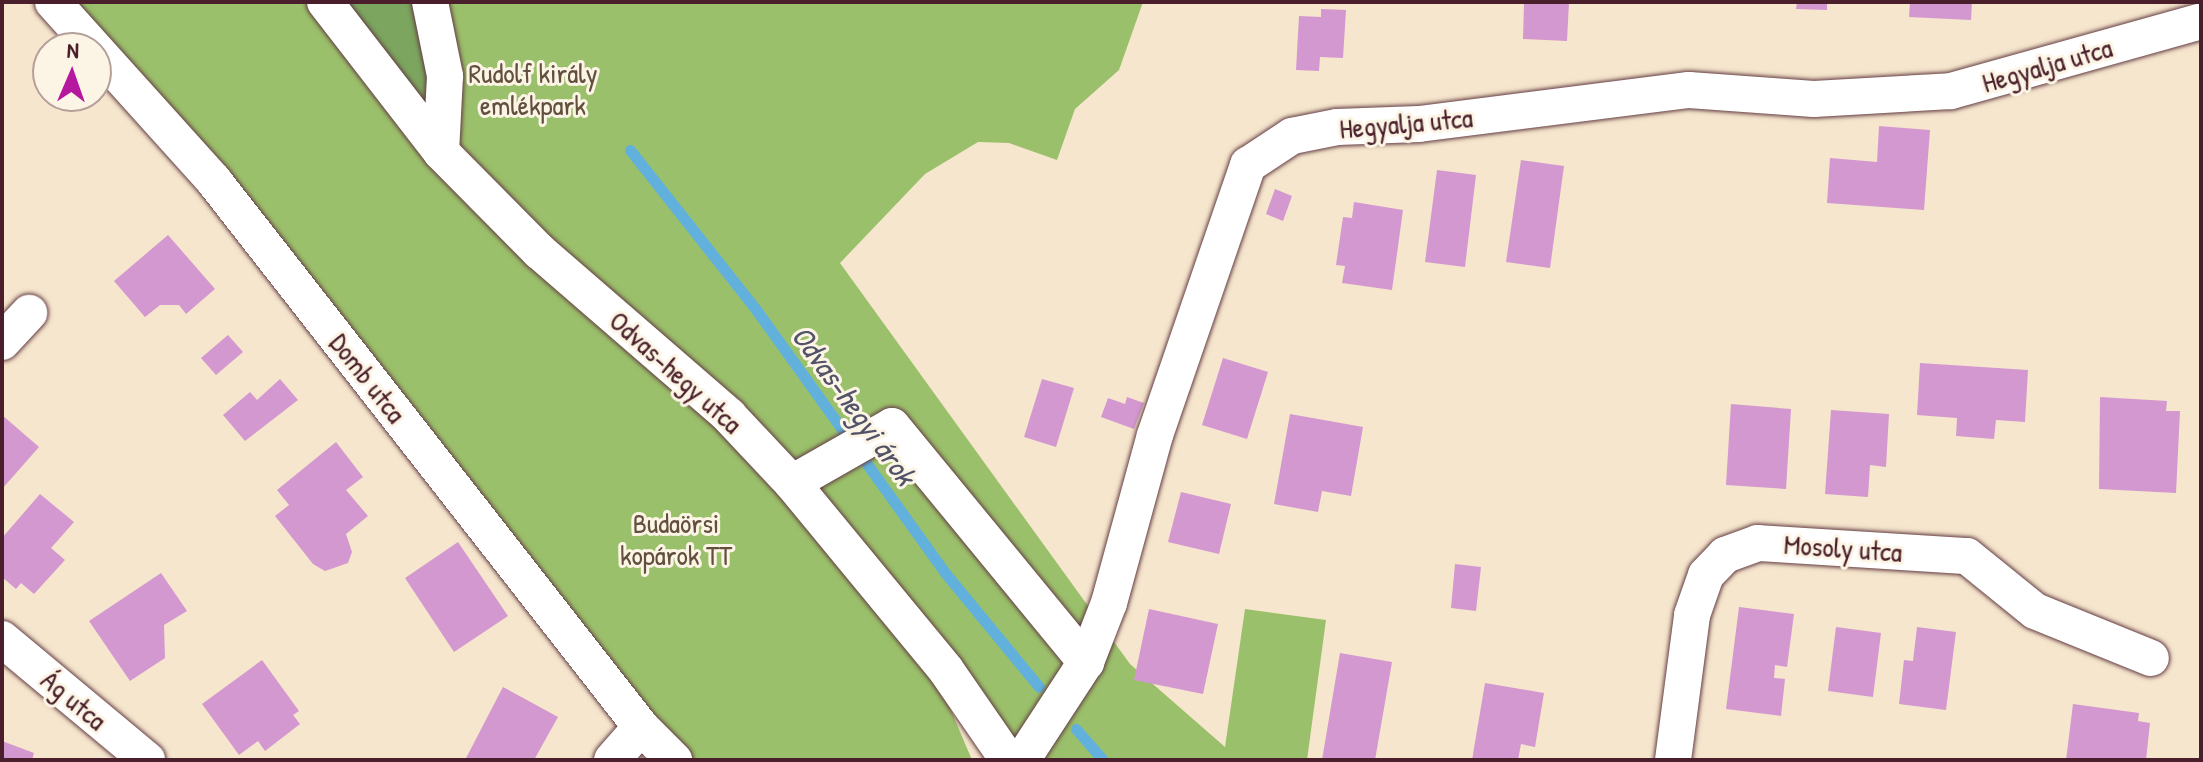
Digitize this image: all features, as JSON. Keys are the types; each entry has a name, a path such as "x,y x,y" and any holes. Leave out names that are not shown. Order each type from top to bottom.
{"street":[{"name":"Domb utca","path":"53,2 214,181 641,727 674,760"},
{"name":"Odvas-hegy utca","path":"325,2 441,152 540,252 729,416 792,483 946,670 1008,760"},
{"path":"430,2 445,76 441,152"},
{"name":"Hegyalja utca","path":"1022,760 1086,662 1109,603 1155,435 1248,165 1292,136 1337,127 1419,124 1689,90 1814,99 1951,91 2201,21"},
{"path":"2,342 29,313"},
{"path":"792,483 892,426 1086,662"},
{"name":"Mosoly utca","path":"1673,760 1692,615 1706,575 1725,555 1758,543 1967,556 2035,611 2151,658"},
{"name":"Ág utca","path":"2,639 147,760"},
{"path":"612,760 641,727"}],"green space":[{"path":"53,2 1143,2 1119,70 1075,109 1057,160 1009,143 978,142 925,174 840,263 1130,664 1225,747 1245,609 1326,620 1307,760 1008,760 936,675 972,760 674,760 112,74 112,32 78,32"},
{"path":"325,2 430,2 441,152"}],"building":[{"path":"1524,2 1569,2 1567,41 1523,39"},
{"path":"1797,2 1827,2 1827,10 1796,9"},
{"path":"1910,2 1972,2 1971,20 1909,17"},
{"path":"1321,9 1346,10 1343,58 1320,57 1319,71 1296,70 1299,16 1321,17"},
{"path":"1879,126 1930,130 1924,210 1827,203 1830,158 1877,162"},
{"path":"1521,160 1564,166 1550,268 1506,262"},
{"path":"1437,170 1476,175 1465,267 1425,262"},
{"path":"1275,189 1292,196 1283,221 1266,214"},
{"path":"1354,202 1403,210 1392,290 1342,283 1345,266 1336,265 1343,217 1352,218"},
{"path":"168,235 215,289 186,314 179,305 160,305 145,317 114,281"},
{"path":"228,335 243,352 216,375 201,358"},
{"path":"1223,358 1268,372 1247,439 1202,425"},
{"path":"1920,363 2028,370 2025,422 1996,420 1994,439 1956,436 1957,418 1917,415"},
{"path":"280,379 298,400 245,441 223,415 250,392 257,400"},
{"path":"1042,379 1074,388 1056,447 1024,437"},
{"path":"1127,397 1144,403 1134,429 1101,417 1108,398 1125,404"},
{"path":"2100,397 2167,401 2166,411 2180,411 2176,493 2099,489"},
{"path":"1731,404 1791,409 1786,489 1726,485"},
{"path":"1831,410 1889,414 1886,467 1870,465 1868,497 1825,494"},
{"path":"1290,414 1363,427 1351,496 1322,491 1318,512 1274,504"},
{"path":"2,415 39,447 2,489"},
{"path":"336,442 363,477 346,490 368,516 346,534 352,552 348,563 325,571 313,564 275,516 289,505 277,490"},
{"path":"1181,492 1231,504 1219,554 1168,542"},
{"path":"40,494 74,522 51,548 65,560 34,594 21,583 16,589 2,577 2,538"},
{"path":"458,542 508,616 454,652 405,578"},
{"path":"1455,564 1481,567 1476,611 1451,608"},
{"path":"161,573 187,611 164,625 165,658 130,681 89,621"},
{"path":"1739,607 1794,614 1787,667 1775,665 1774,678 1785,679 1781,716 1726,709"},
{"path":"1149,609 1218,624 1203,694 1134,680"},
{"path":"1836,627 1881,633 1873,697 1828,691"},
{"path":"1917,627 1956,632 1946,710 1899,704 1904,660 1913,661"},
{"path":"1340,653 1392,662 1375,760 1322,760"},
{"path":"262,660 299,711 293,715 300,724 265,751 258,741 239,755 202,704"},
{"path":"1485,683 1544,693 1535,747 1521,744 1518,760 1472,760"},
{"path":"503,687 558,717 534,760 465,760"},
{"path":"2073,704 2139,713 2138,721 2150,723 2146,760 2066,760"},
{"path":"2,741 34,753 32,760 2,760"}],"waterway":[{"name":"Odvas-hegyi árok","path":"630,150 757,311 946,574 1039,687"},
{"name":"Odvas-hegyi árok","path":"1076,729 1103,760"}],"park label":[{"name":"Rudolf király emlékpark","path":"533,89"},
{"name":"Budaörsi kopárok TT","path":"676,539"}]}
